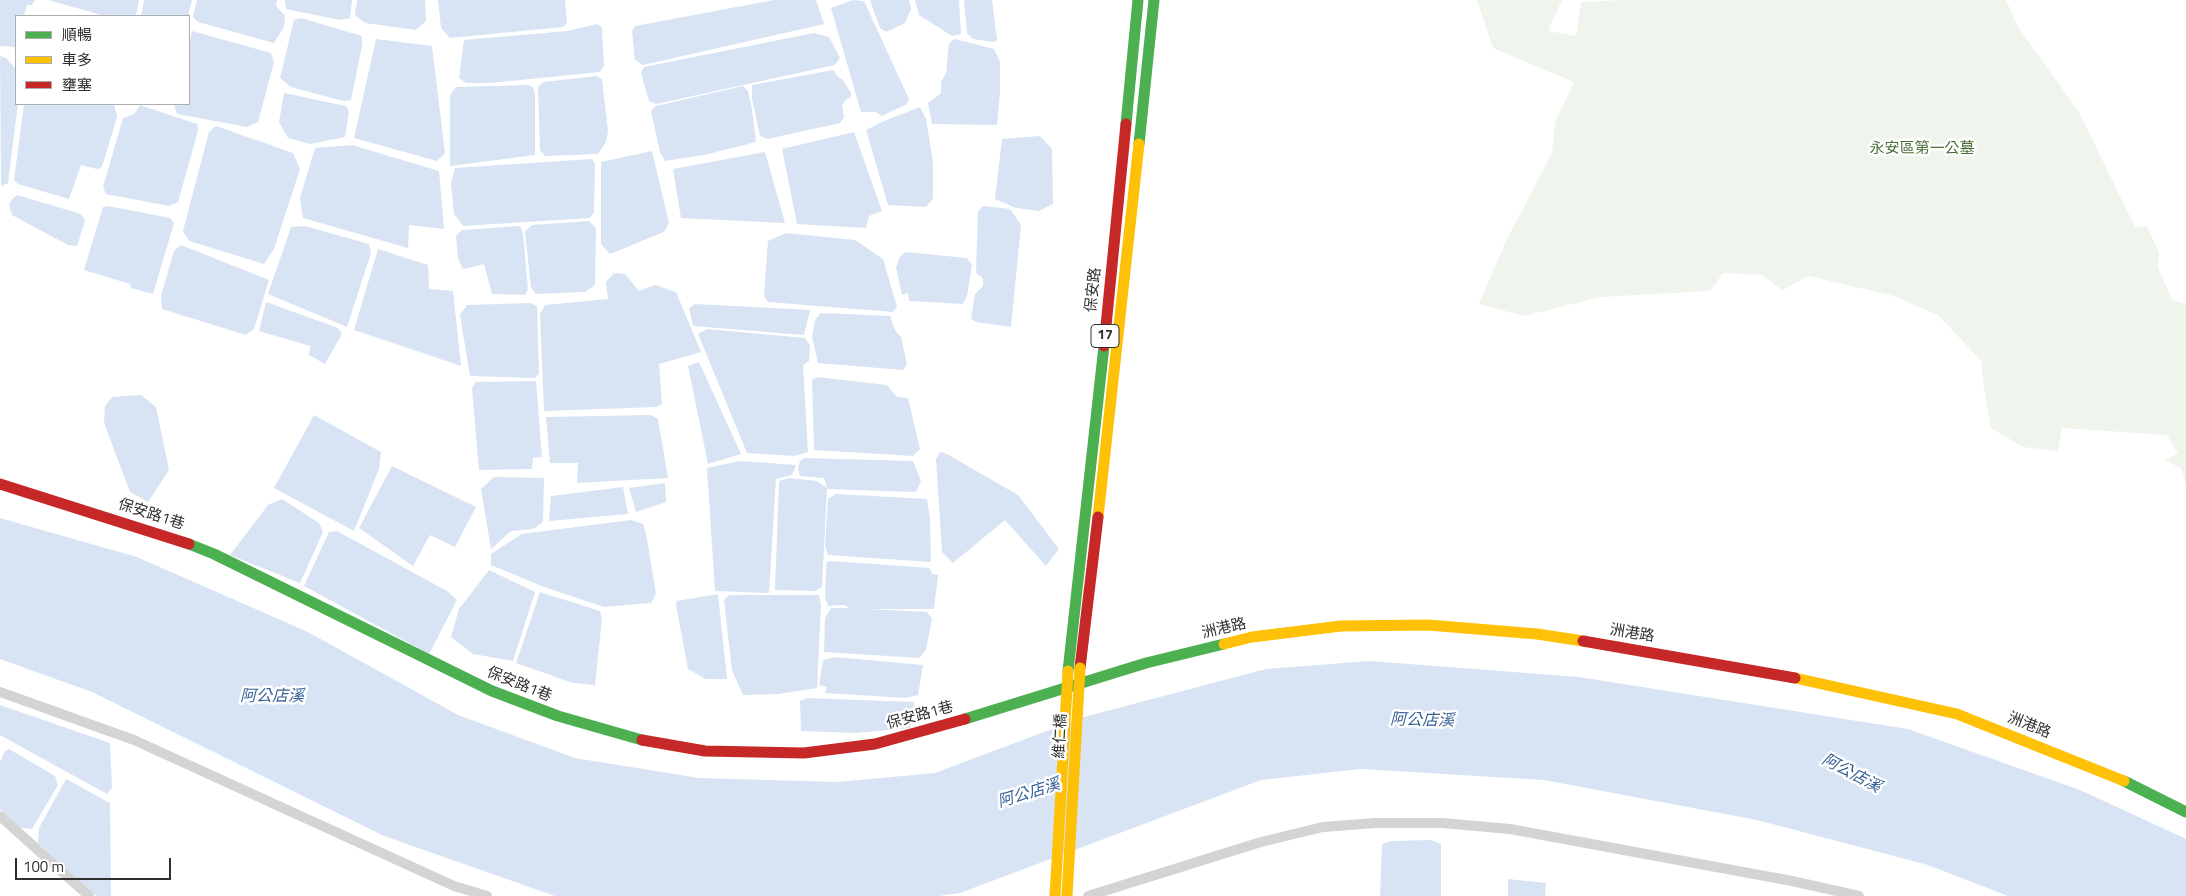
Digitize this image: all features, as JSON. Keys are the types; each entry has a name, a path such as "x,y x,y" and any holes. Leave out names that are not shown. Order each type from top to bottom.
{"street":[{"name":"保安路","path":"1074,670 1138,0"},
{"name":"保安路","path":"1074,670 1114,388 1154,0"},
{"name":"保安路1巷","path":"0,484 187,543 214,554 492,691 558,716 631,738 705,751 804,753 875,744 917,734 1056,691"},
{"name":"洲港路","path":"1056,691 1146,663 1252,637 1332,628 1428,625 1536,634 1787,676 1956,714 2130,783 2186,812"},
{"name":"維仁橋","path":"1055,896 1074,670"},
{"name":"維仁橋","path":"1067,896 1074,670"},
{"path":"0,692 134,740 454,886 486,896"},
{"path":"0,816 89,896"},
{"path":"1088,896 1261,842 1323,827 1423,823 1510,829 1792,881 1859,896"}],"green space":[{"name":"永安區第一公墓","path":"1477,0 1562,0 1548,31 1576,36 1581,2 1622,0 2006,0 2018,27 2079,112 2135,227 2147,226 2159,253 2158,267 2172,300 2186,304 2186,487 2182,469 2165,460 2178,453 2167,435 2062,428 2058,451 2023,447 1991,428 1981,361 1938,315 1894,296 1809,276 1782,290 1762,275 1723,273 1710,291 1601,297 1524,316 1479,304 1506,241 1552,153 1555,122 1574,82 1493,48"}],"water":[{"path":"0,0 35,0 32,5 27,5 24,15 15,15 15,47 0,46"},
{"path":"48,0 139,0 136,15 101,15"},
{"path":"144,0 192,0 188,15 141,15"},
{"path":"197,0 277,0 276,6 285,16 284,27 274,43 198,22 193,17"},
{"path":"285,0 352,0 350,18 340,20 286,9"},
{"path":"357,0 425,0 426,21 416,30 365,23 355,15"},
{"path":"438,0 565,0 567,23 563,27 450,38 441,28"},
{"path":"774,0 816,0 824,24 643,65 635,60 632,31 635,26"},
{"path":"853,0 864,1 909,99 907,104 882,116 876,112 861,112 831,8"},
{"path":"870,0 909,0 911,9 905,23 886,32 880,28"},
{"path":"915,0 959,0 961,34 952,36 919,15"},
{"path":"964,0 992,0 997,40 994,42 973,39 967,33"},
{"path":"301,18 362,36 362,46 351,100 343,101 291,87 280,78 294,20"},
{"path":"598,24 602,28 604,66 600,72 490,83 466,83 459,78 464,40 567,31"},
{"path":"192,31 271,53 274,62 258,122 247,127 177,114 174,105 190,105 190,40"},
{"path":"814,33 829,37 840,58 835,65 656,104 649,101 641,73 644,67"},
{"path":"376,39 432,46 445,153 437,161 354,138"},
{"path":"955,39 994,49 1000,61 997,125 932,124 928,103 941,93 941,82 946,73 949,43"},
{"path":"0,56 6,58 15,68 15,105 18,105 8,183 1,186"},
{"path":"833,70 842,79 851,93 850,98 842,105 844,117 840,123 767,139 760,136 752,99 752,85"},
{"path":"596,76 602,79 608,131 606,142 598,154 545,156 540,150 538,87 544,82"},
{"path":"528,85 533,87 535,94 535,155 450,166 450,95 456,87"},
{"path":"743,86 748,91 756,142 704,155 665,161 660,152 651,111 656,106"},
{"path":"284,93 346,106 349,112 345,137 310,144 288,138 279,122"},
{"path":"24,105 114,105 117,117 102,167 97,169 81,165 69,199 18,184 14,180"},
{"path":"140,105 197,124 198,131 178,202 169,206 106,194 103,187 123,118 134,114"},
{"path":"920,107 926,119 933,162 933,199 926,207 888,205 866,130"},
{"path":"216,126 293,153 300,169 274,249 264,264 189,241 183,231 209,132"},
{"path":"854,132 882,211 869,216 866,228 797,224 782,149"},
{"path":"1040,136 1052,149 1053,204 1039,211 1016,208 995,199 1002,139"},
{"path":"352,145 439,171 444,229 409,225 408,248 303,218 300,198 315,148"},
{"path":"652,151 669,223 664,232 610,254 601,244 601,162"},
{"path":"765,152 785,223 681,218 673,169"},
{"path":"592,159 595,164 594,212 590,218 463,226 454,214 451,183 455,168"},
{"path":"17,195 81,214 85,221 77,246 68,245 12,215 9,205"},
{"path":"108,206 170,218 174,223 153,294 131,288 130,284 84,270 103,207"},
{"path":"983,206 1010,209 1021,225 1011,327 976,322 971,319 975,294 983,286 983,278 976,273 978,211"},
{"path":"589,221 596,228 595,285 585,292 536,294 531,288 525,231 532,225"},
{"path":"305,226 369,244 371,253 347,327 268,294 291,227"},
{"path":"520,226 523,233 528,289 525,295 492,294 484,264 463,269 458,258 456,236 462,230"},
{"path":"786,233 855,240 883,259 897,307 893,312 768,302 764,296 768,241"},
{"path":"181,245 269,280 254,329 246,335 162,309 161,296 174,251"},
{"path":"378,249 428,265 429,289 453,291 461,366 354,330"},
{"path":"905,252 967,258 972,265 967,296 963,304 909,301 908,293 902,295 896,268 899,258"},
{"path":"614,273 625,274 639,291 655,285 676,292 701,352 659,364 662,404 656,407 544,411 540,314 545,305 608,299 606,282"},
{"path":"266,302 338,328 342,334 325,364 309,355 310,346 259,331"},
{"path":"531,303 537,306 539,374 535,378 470,376 460,315 467,305"},
{"path":"695,304 810,310 804,335 693,326 689,308"},
{"path":"821,313 890,316 895,330 901,337 907,364 903,370 818,363 812,337 815,320"},
{"path":"707,329 805,338 810,345 809,361 803,365 808,452 794,456 747,453 698,334"},
{"path":"699,362 741,454 708,464 688,366"},
{"path":"817,377 887,385 897,397 908,398 920,449 913,456 814,450 812,380"},
{"path":"536,381 542,457 533,458 532,469 479,470 472,388 476,382"},
{"path":"141,395 156,407 169,470 148,502 130,492 104,423 105,406 112,397"},
{"path":"314,415 381,452 379,469 354,531 274,488"},
{"path":"651,415 658,419 668,478 577,483 578,463 550,463 546,417"},
{"path":"940,452 947,454 1018,495 1059,549 1046,566 1005,520 953,563 942,552 936,459"},
{"path":"804,458 913,461 921,481 916,492 827,489 822,587 815,591 775,590 779,481 789,478 817,481 827,488 824,478 800,476 798,468 800,461"},
{"path":"740,461 796,465 792,475 776,479 769,593 715,591 707,468"},
{"path":"392,466 476,507 455,547 430,535 413,566 359,528"},
{"path":"494,477 544,478 543,522 533,529 511,531 491,549 481,489"},
{"path":"665,483 666,502 636,512 629,488"},
{"path":"623,487 628,514 549,521 551,496"},
{"path":"836,494 927,499 930,519 931,562 828,555 825,546 828,499"},
{"path":"282,499 319,523 323,532 300,583 230,555 268,505"},
{"name":"阿公店溪","path":"0,518 137,557 308,632 458,715 575,758 699,778 837,782 935,773 1084,717 1266,669 1370,661 1579,677 1908,729 2080,790 2186,839 2186,896 2008,896 1928,865 1757,820 1544,780 1361,769 1261,780 960,893 939,896 555,896 384,836 92,692 0,659"},
{"path":"631,520 643,524 646,533 656,594 651,603 604,607 544,587 491,565 491,554 522,534"},
{"path":"337,531 447,591 457,600 429,654 304,586 329,532"},
{"path":"827,562 930,568 932,574 938,575 934,609 868,609 927,612 932,619 926,650 919,658 824,652 825,618 831,608 849,608 844,605 828,606 825,598 826,569"},
{"path":"489,570 535,592 513,661 473,654 451,637 459,609"},
{"path":"540,592 600,611 602,618 595,685 573,683 516,663"},
{"path":"718,594 727,679 706,679 688,669 676,605 677,601"},
{"path":"729,595 819,595 821,605 817,688 778,694 743,695 732,671 724,600"},
{"path":"834,657 923,665 918,695 906,698 825,693 827,687 819,685 823,660"},
{"path":"807,698 914,702 915,716 910,728 855,733 801,731 800,701"},
{"path":"0,705 110,743 112,788 107,794 0,735"},
{"path":"9,749 55,776 58,785 32,829 19,828 0,809 0,762 4,752"},
{"path":"66,779 110,803 111,896 96,896 38,843 39,828"},
{"path":"1431,840 1441,844 1441,896 1380,896 1382,844 1392,841"},
{"path":"1508,879 1546,883 1545,896 1508,896"}],"traffic: fast":[{"path":"1126,124 1138,0"},
{"path":"1139,144 1154,0"},
{"path":"1068,671 1104,346"},
{"path":"189,544 214,554 492,691 558,716 642,740"},
{"path":"965,719 1146,663 1224,644"},
{"path":"2124,781 2186,812"}],"traffic: slow":[{"path":"1098,517 1139,144"},
{"path":"1224,644 1252,637 1341,626 1428,625 1537,634 1583,641"},
{"path":"1067,896 1080,668"},
{"path":"1055,896 1068,671"},
{"path":"1795,678 1957,714 2124,781"}],"traffic: jam":[{"path":"1104,346 1126,124"},
{"path":"0,484 189,544"},
{"path":"1080,668 1098,517"},
{"path":"1583,641 1795,678"},
{"path":"642,740 705,751 804,753 875,744 965,719"}]}
